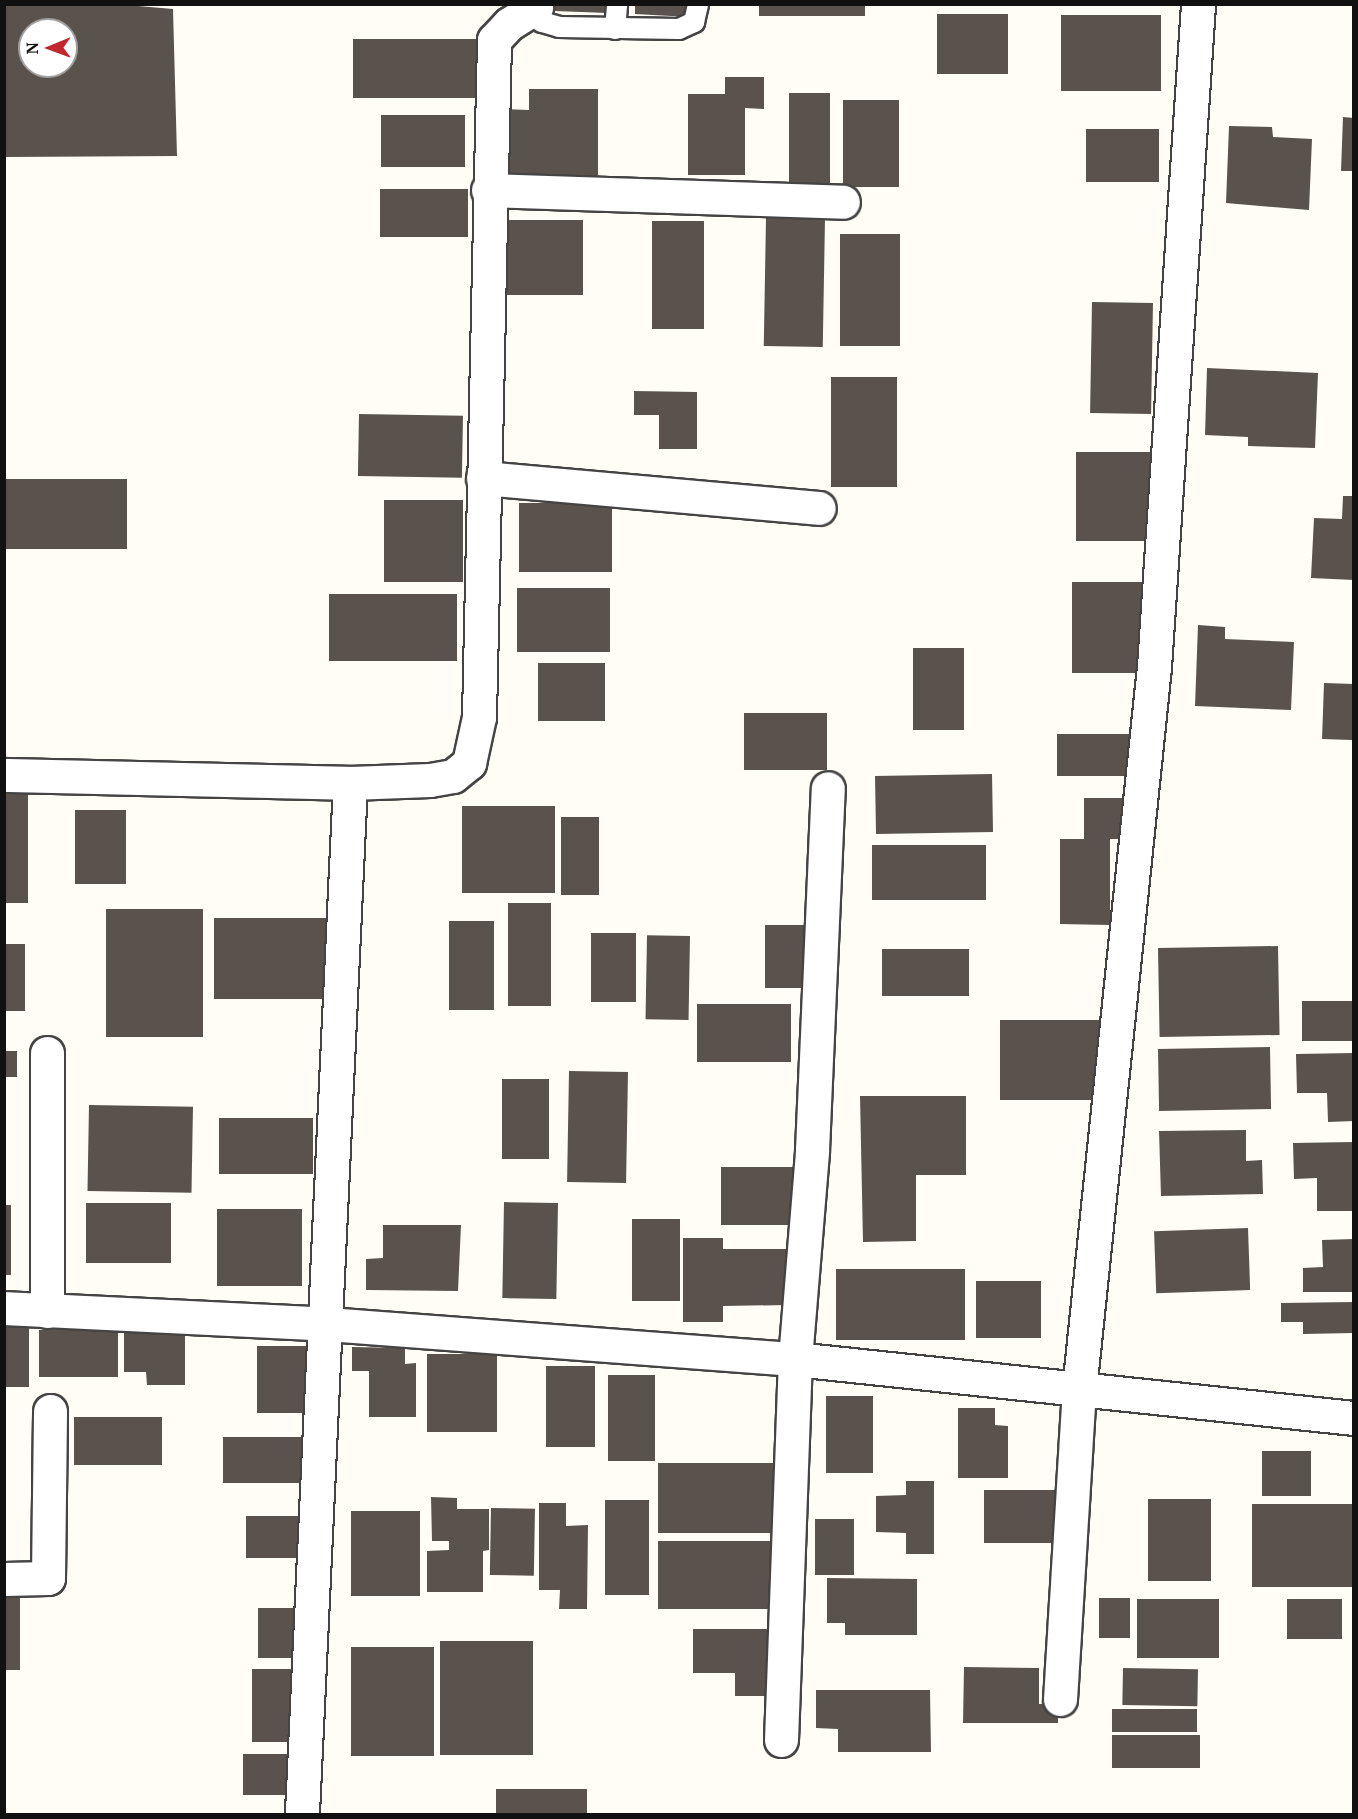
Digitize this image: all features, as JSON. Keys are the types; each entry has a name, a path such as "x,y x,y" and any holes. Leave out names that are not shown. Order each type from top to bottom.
{"street":[{"path":"1060,1699 1079,1390 1154,667 1198,4"},
{"path":"4,775 350,783 430,780 453,776 469,763 478,717 488,190 494,40 509,24 536,6"},
{"path":"488,190 843,202"},
{"path":"483,478 819,508"},
{"path":"302,1815 327,1324 350,783"},
{"path":"781,1740 795,1359 812,1150 828,788"},
{"path":"47,1053 47,1311"},
{"path":"4,1308 327,1324 795,1359 1353,1418"},
{"path":"4,1579 48,1578 50,1411"}],"lane":[{"path":"615,29 616,4"},
{"path":"536,6 542,22 559,27 679,29 694,22 698,4"}],"building":[{"path":"5,4 115,4 173,9 177,156 5,157"},
{"path":"555,4 609,4 608,13 554,11"},
{"path":"635,4 689,4 689,17 635,14"},
{"path":"759,4 865,4 865,16 759,16"},
{"path":"937,14 1008,14 1008,74 937,74"},
{"path":"1061,15 1161,15 1161,91 1061,91"},
{"path":"353,39 486,39 486,98 353,98"},
{"path":"725,77 764,77 764,109 745,108 745,175 688,175 688,94 725,94"},
{"path":"529,89 598,89 598,183 503,183 504,109 529,110"},
{"path":"789,93 830,93 830,188 789,188"},
{"path":"843,100 899,100 899,187 843,187"},
{"path":"381,115 465,115 465,167 381,167"},
{"path":"1343,117 1354,118 1354,171 1341,171"},
{"path":"1229,126 1272,127 1273,137 1312,139 1309,210 1226,203"},
{"path":"1086,129 1159,129 1159,182 1086,182"},
{"path":"380,189 468,189 468,237 380,237"},
{"path":"766,218 825,219 823,347 764,346"},
{"path":"506,220 583,220 583,295 506,295"},
{"path":"652,221 704,221 704,329 652,329"},
{"path":"840,234 900,234 900,346 840,346"},
{"path":"1092,302 1153,303 1151,414 1090,413"},
{"path":"1207,368 1318,373 1315,448 1248,446 1248,437 1205,435"},
{"path":"831,377 897,377 897,487 831,487"},
{"path":"634,391 697,392 697,449 659,449 659,415 634,415"},
{"path":"359,414 463,416 462,478 358,476"},
{"path":"1076,452 1150,452 1150,541 1076,541"},
{"path":"4,479 127,479 127,549 4,549"},
{"path":"1343,496 1354,496 1354,580 1311,578 1314,518 1342,519"},
{"path":"384,500 463,500 463,582 384,582"},
{"path":"519,503 612,503 612,572 519,572"},
{"path":"1072,582 1141,582 1141,673 1072,673"},
{"path":"517,588 610,588 610,652 517,652"},
{"path":"329,594 457,594 457,661 329,661"},
{"path":"1198,625 1225,627 1225,639 1294,642 1291,710 1195,706"},
{"path":"913,648 964,648 964,730 913,730"},
{"path":"538,663 605,663 605,721 538,721"},
{"path":"1324,683 1354,684 1352,740 1322,739"},
{"path":"744,713 827,713 827,770 744,770"},
{"path":"1057,734 1133,734 1133,776 1057,776"},
{"path":"992,774 993,832 876,834 875,776"},
{"path":"4,787 28,787 28,903 4,903"},
{"path":"1084,798 1122,798 1122,839 1110,839 1110,925 1060,924 1060,839 1084,839"},
{"path":"462,806 555,806 555,893 462,893"},
{"path":"75,810 126,810 126,884 75,884"},
{"path":"561,817 599,817 599,895 561,895"},
{"path":"872,845 986,845 986,900 872,900"},
{"path":"508,903 551,903 551,1006 508,1006"},
{"path":"106,909 203,909 203,1037 106,1037"},
{"path":"214,918 330,918 330,999 214,999"},
{"path":"449,921 494,921 494,1010 449,1010"},
{"path":"765,925 814,925 814,988 765,988"},
{"path":"591,933 636,933 636,1002 591,1002"},
{"path":"647,935 690,936 689,1020 646,1019"},
{"path":"4,944 25,944 25,1011 4,1011"},
{"path":"1278,946 1280,1035 1160,1037 1158,948"},
{"path":"882,949 969,949 969,996 882,996"},
{"path":"1302,1001 1354,1001 1354,1041 1302,1041"},
{"path":"697,1004 791,1004 791,1062 697,1062"},
{"path":"1000,1020 1102,1020 1102,1100 1000,1100"},
{"path":"1270,1047 1271,1109 1159,1111 1158,1049"},
{"path":"4,1051 17,1051 17,1077 4,1077"},
{"path":"1354,1053 1354,1121 1328,1122 1327,1093 1297,1093 1296,1054"},
{"path":"569,1071 628,1072 626,1183 567,1182"},
{"path":"502,1079 549,1079 549,1159 502,1159"},
{"path":"860,1096 966,1096 966,1175 916,1175 916,1241 863,1242"},
{"path":"89,1105 193,1107 191,1193 87,1191"},
{"path":"219,1118 313,1118 313,1174 219,1174"},
{"path":"1246,1130 1246,1161 1262,1160 1263,1194 1161,1196 1159,1131"},
{"path":"1354,1142 1354,1211 1317,1211 1317,1178 1294,1179 1293,1143"},
{"path":"721,1167 797,1167 797,1225 721,1225"},
{"path":"504,1202 558,1203 556,1299 502,1298"},
{"path":"86,1203 171,1203 171,1263 86,1263"},
{"path":"4,1205 11,1205 11,1275 4,1275"},
{"path":"217,1209 302,1209 302,1286 217,1286"},
{"path":"632,1219 680,1219 680,1301 632,1301"},
{"path":"383,1225 461,1225 458,1291 366,1290 366,1259 383,1258"},
{"path":"1248,1228 1250,1290 1156,1293 1154,1231"},
{"path":"683,1238 723,1238 723,1249 788,1249 788,1305 723,1306 723,1322 683,1322"},
{"path":"1354,1239 1354,1292 1303,1292 1303,1268 1323,1267 1322,1240"},
{"path":"836,1269 965,1269 965,1340 836,1340"},
{"path":"976,1281 1041,1281 1041,1338 976,1338"},
{"path":"1354,1302 1354,1333 1303,1334 1303,1322 1281,1322 1281,1303"},
{"path":"4,1324 29,1324 29,1387 4,1387"},
{"path":"39,1330 118,1330 118,1377 39,1377"},
{"path":"124,1330 185,1330 185,1385 147,1385 146,1372 124,1372"},
{"path":"257,1346 314,1346 314,1413 257,1413"},
{"path":"352,1347 405,1348 405,1364 416,1363 416,1417 369,1417 369,1371 352,1371"},
{"path":"427,1354 497,1354 497,1432 427,1432"},
{"path":"546,1366 595,1366 595,1447 546,1447"},
{"path":"608,1375 655,1375 655,1461 608,1461"},
{"path":"826,1396 873,1396 873,1473 826,1473"},
{"path":"958,1408 995,1408 995,1425 1008,1426 1008,1478 958,1478"},
{"path":"74,1417 162,1417 162,1465 74,1465"},
{"path":"223,1437 307,1437 307,1483 223,1483"},
{"path":"1262,1451 1311,1451 1311,1496 1262,1496"},
{"path":"658,1463 779,1463 779,1533 658,1533"},
{"path":"906,1481 934,1481 934,1554 906,1554 906,1533 876,1532 876,1496 906,1495"},
{"path":"984,1490 1063,1490 1063,1543 984,1543"},
{"path":"431,1497 457,1498 457,1509 489,1509 489,1550 483,1551 483,1592 427,1592 427,1551 449,1550 449,1541 432,1541"},
{"path":"1148,1499 1211,1499 1211,1581 1148,1581"},
{"path":"605,1500 649,1500 649,1595 605,1595"},
{"path":"539,1503 566,1503 566,1526 588,1525 587,1609 559,1609 560,1590 539,1590"},
{"path":"1252,1504 1354,1504 1354,1587 1252,1587"},
{"path":"491,1508 535,1509 534,1576 490,1575"},
{"path":"351,1511 420,1511 420,1596 351,1596"},
{"path":"246,1516 304,1516 304,1558 246,1558"},
{"path":"815,1519 854,1519 854,1575 815,1575"},
{"path":"658,1541 772,1541 772,1609 658,1609"},
{"path":"827,1578 917,1579 917,1635 845,1635 845,1623 827,1623"},
{"path":"4,1588 20,1588 20,1670 4,1670"},
{"path":"1099,1598 1130,1598 1130,1638 1099,1638"},
{"path":"1137,1599 1219,1599 1219,1658 1137,1658"},
{"path":"1287,1599 1342,1599 1342,1639 1287,1639"},
{"path":"258,1608 304,1608 304,1658 258,1658"},
{"path":"693,1629 772,1629 773,1696 735,1696 735,1673 693,1673"},
{"path":"440,1641 533,1641 533,1755 440,1755"},
{"path":"351,1647 434,1647 434,1756 351,1756"},
{"path":"964,1667 1039,1668 1039,1704 1058,1704 1058,1723 963,1723"},
{"path":"1123,1668 1198,1669 1197,1706 1122,1705"},
{"path":"252,1669 296,1669 296,1742 252,1742"},
{"path":"816,1690 930,1690 931,1752 838,1752 838,1729 816,1728"},
{"path":"1112,1709 1197,1709 1197,1732 1112,1732"},
{"path":"1112,1735 1200,1735 1200,1768 1112,1768"},
{"path":"243,1754 288,1754 288,1795 243,1795"},
{"path":"496,1789 587,1789 587,1814 496,1814"}]}
